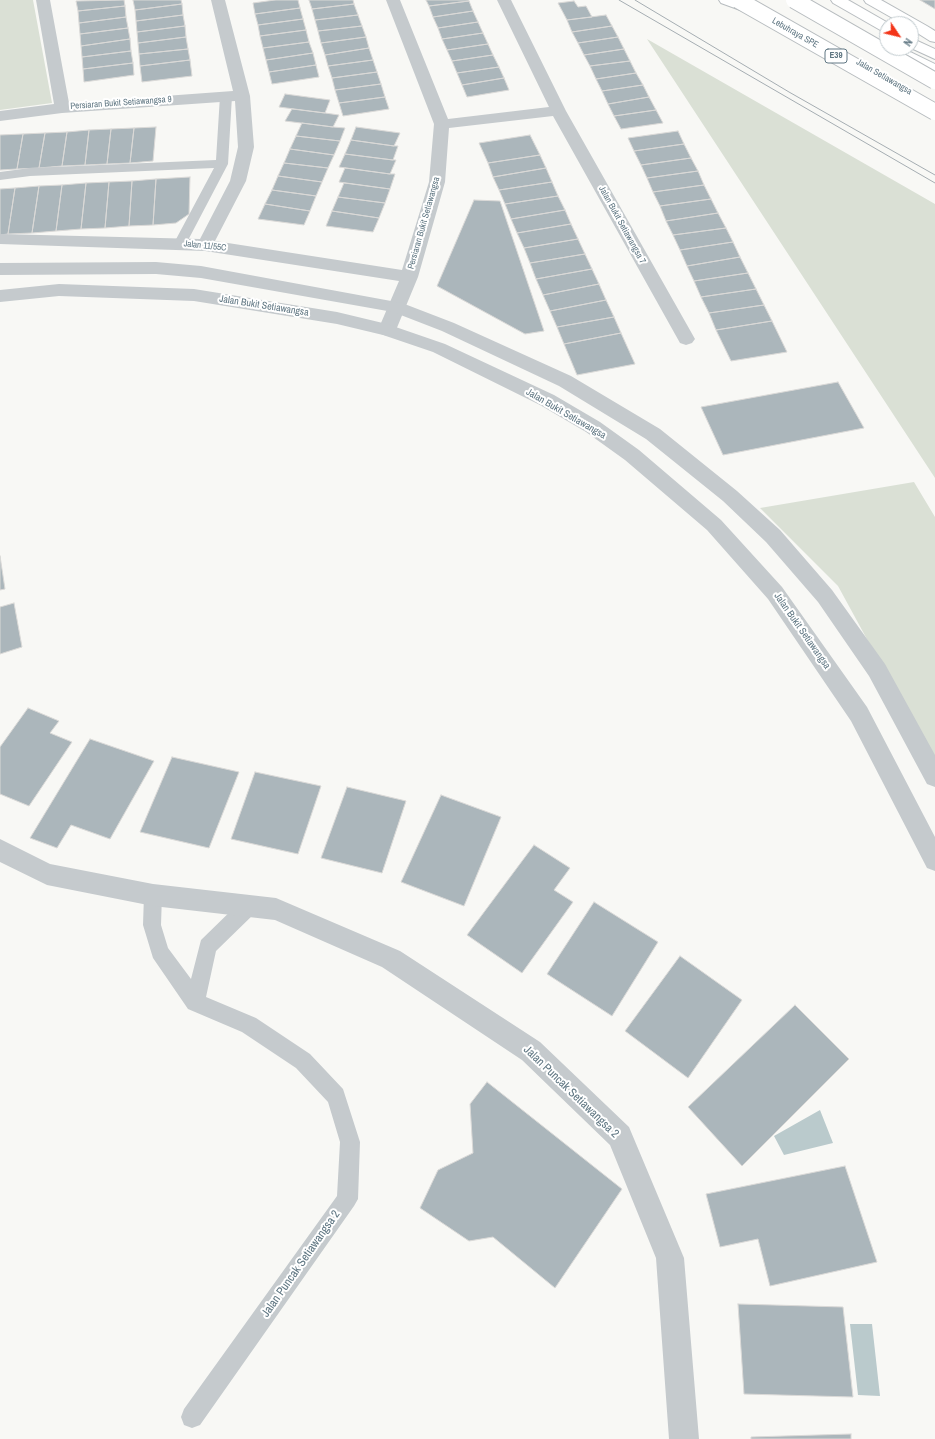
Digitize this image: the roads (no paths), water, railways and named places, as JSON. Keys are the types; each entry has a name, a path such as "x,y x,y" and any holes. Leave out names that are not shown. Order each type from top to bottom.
{"main road":[{"path":"726,0 790,23"},
{"name":"Lebuhraya SPE","path":"738,0 935,112"},
{"name":"Jalan Setiawangsa","path":"750,0 935,105"},
{"path":"795,0 879,42"},
{"path":"795,0 935,81"},
{"path":"838,0 879,23"},
{"path":"871,0 935,38"},
{"path":"919,46 935,55"},
{"path":"907,56 935,70"}],"street":[{"path":"43,0 62,108"},
{"path":"205,245 238,181 246,147 242,96 218,0"},
{"name":"Persiaran Bukit Setiawangsa","path":"387,330 409,277 437,182 442,124 393,0"},
{"name":"Jalan Bukit Setiawangsa 7","path":"504,0 558,111 686,339"},
{"name":"Persiaran Bukit Setiawangsa 9","path":"0,116 62,108 242,96"},
{"path":"442,124 558,111"},
{"name":"Jalan 11/55C","path":"0,239 180,243 205,245 409,277"},
{"path":"0,269 156,268 201,272 396,307 448,326 565,381 653,434 730,496 773,536 825,596 877,670 935,776"},
{"name":"Jalan Bukit Setiawangsa","path":"0,296 59,290 194,295 337,318 387,330 439,348 547,400 593,427 632,455 714,525 775,593 859,714 935,860"},
{"name":"Jalan Puncak Setiawangsa 2","path":"0,850 47,874 153,895 276,909 391,959 531,1051 620,1136 670,1258 684,1439"}],"lane":[{"path":"180,243 222,164 226,96"},
{"path":"0,176 30,172 222,164"},
{"path":"153,895 152,925 160,952 194,1002"},
{"path":"194,1002 208,946 248,907"},
{"name":"Jalan Puncak Setiawangsa 2","path":"192,1417 347,1199 350,1142 336,1096 303,1061 248,1025 194,1002"}],"tram line":[{"path":"619,0 935,183"},
{"path":"635,0 789,92 935,175"}]}
